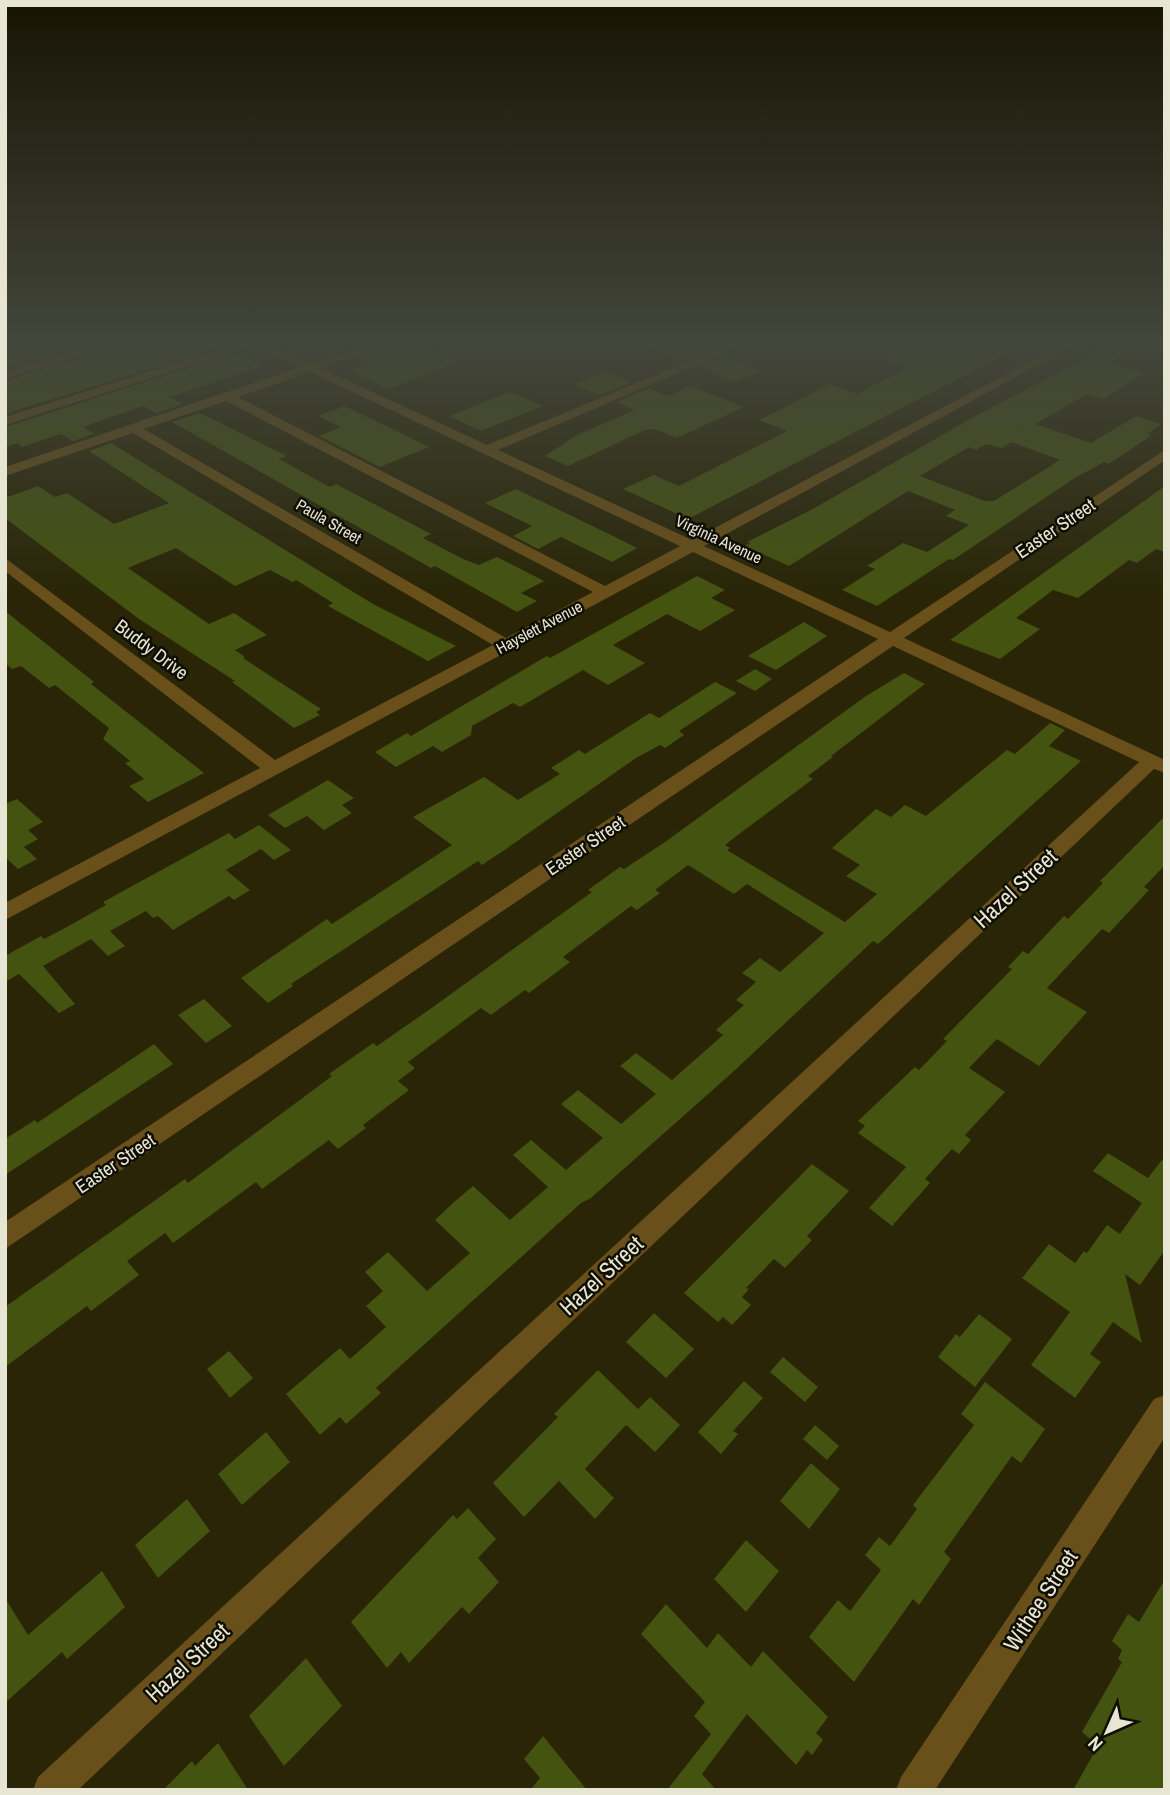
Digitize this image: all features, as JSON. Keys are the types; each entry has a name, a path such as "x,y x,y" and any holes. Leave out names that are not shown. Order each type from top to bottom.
{"street":[{"path":"5,472 138,427"},
{"path":"286,427 605,592"},
{"name":"Virginia Avenue","path":"437,427 1158,764"},
{"path":"487,450 543,427"},
{"name":"Hayslett Avenue","path":"5,912 916,427"},
{"name":"Paula Street","path":"134,428 506,645"},
{"name":"Easter Street","path":"5,1237 1165,454"},
{"name":"Buddy Drive","path":"5,563 274,769"},
{"name":"Hazel Street","path":"51,1790 1158,764"},
{"name":"Withee Street","path":"915,1790 1165,1410"}],"building":[{"path":"5,427 84,427 95,434 73,441 61,434 22,447 17,443 5,447"},
{"path":"180,427 228,427 287,456 279,459 330,487 336,484 431,534 423,538 463,559 479,565 497,557 544,581 521,593 537,601 517,612 435,566 431,568"},
{"path":"341,427 387,427 429,447 380,467 319,436"},
{"path":"472,427 491,427 481,431"},
{"path":"596,427 701,427 677,438 654,429 645,430 568,466 545,456 577,435"},
{"path":"776,427 866,427 688,519 623,489 654,475 679,486 787,431"},
{"path":"957,427 1043,427 1091,443 1118,427 1157,427 1147,434 1152,435 1109,464 1104,462 1073,479 953,560 949,559 877,606 842,590 875,569 867,566 903,543 927,552 969,525 946,516 955,510 908,491 789,566 745,546 750,543 747,542 811,510","holes":["1011,442 1060,460 994,501 985,501 920,476 969,447 976,450 986,444 1002,448"]},
{"path":"111,443 373,604 456,646 428,661 328,606 333,603 296,580 293,582 270,570 235,586 176,548 128,568 209,624 234,613 267,635 235,650 321,709 316,712 320,715 294,728 232,682 235,681 139,619 5,518 5,498 38,486 55,497 67,493 114,524 169,503 89,451"},
{"path":"1165,486 1165,552 1156,549 1137,563 1129,560 1078,598 1053,590 1016,618 1040,629 1000,659 950,640"},
{"path":"516,489 637,548 612,562 561,537 538,549 513,536 532,526 485,503"},
{"path":"697,576 725,590 711,598 735,610 700,631 667,614 613,645 645,663 608,685 583,670 520,707 513,703 472,726 471,735 442,752 433,746 396,767 375,752 407,733 411,736 547,656 550,658"},
{"path":"5,611 94,682 91,684 204,773 148,802 129,786 144,779 125,763 130,761 103,739 109,728 55,685 49,688 21,666 12,669 5,663"},
{"path":"804,622 827,636 776,670 748,656"},
{"path":"755,669 772,679 755,691 736,681"},
{"path":"904,673 925,684 831,756 833,757 808,776 813,779 725,845 730,848 727,850 845,922 877,894 846,876 860,865 832,848 876,809 891,817 905,805 926,816 1007,750 1015,754 1050,723 1065,730 1049,746 1081,761 878,944 873,941 734,1071 591,1198 581,1203 376,1388 381,1393 346,1424 340,1417 320,1435 286,1394 340,1348 350,1359 386,1327 366,1306 383,1291 365,1272 388,1252 427,1291 470,1253 435,1220 454,1202 473,1186 510,1220 548,1187 513,1155 531,1140 566,1170 603,1138 561,1104 578,1090 621,1124 656,1094 620,1066 636,1053 672,1080 723,1035 716,1030 744,1005 736,1000 756,982 742,973 760,958 780,972 824,933 747,884 734,894 688,865 655,890 660,893 637,910 631,906 563,957 570,962 529,993 525,990 491,1015 481,1008 408,1062 415,1068 398,1081 409,1090 363,1125 366,1128 338,1149 329,1140 262,1189 256,1182 173,1243 165,1233 127,1261 139,1275 91,1311 87,1306 5,1367 5,1307 185,1179 188,1183 332,1076 329,1074 373,1043 377,1046 433,1007 592,892 588,890 620,867 624,869 665,842 866,696"},
{"path":"715,682 737,693 679,731 684,735 665,748 660,745 636,758 482,865 478,861 291,984 293,986 268,1003 241,978 327,919 332,924 452,845 413,817 484,777 518,800 560,774 551,768 579,750 585,754 650,713 659,718"},
{"path":"328,780 354,798 342,805 352,813 324,830 307,816 285,828 268,815"},
{"path":"17,799 43,822 28,830 38,839 24,847 37,859 18,869 5,857 5,804"},
{"path":"1165,816 1165,865 1144,887 1149,890 1109,933 1102,929 1047,988 1087,1012 1039,1066 997,1039 969,1068 1005,1092 965,1135 971,1140 959,1154 952,1149 925,1179 930,1183 892,1226 869,1208 906,1167 858,1133 865,1126 858,1121 915,1067 919,1070 947,1041 943,1039 1012,969 1008,967 1023,951 1028,954 1064,916 1068,919 1103,883 1100,881"},
{"path":"259,825 291,850 274,860 261,849 226,870 250,890 234,900 229,896 173,930 158,916 153,918 146,911 110,931 125,946 108,956 91,939 43,966 75,1004 59,1013 19,974 5,982 5,956 41,936 44,939 65,928 106,905 103,902 229,833 235,839"},
{"path":"204,999 232,1026 206,1043 178,1015"},
{"path":"154,1044 173,1064 5,1175 5,1139 35,1120 37,1123"},
{"path":"1108,1153 1148,1178 1165,1156 1165,1250 1140,1285 1125,1274 1142,1343 1113,1322 1090,1354 1101,1362 1075,1398 1031,1365 1070,1312 1022,1278 1049,1244 1075,1263 1084,1251 1087,1253 1107,1225 1120,1234 1142,1203 1093,1171"},
{"path":"812,1164 849,1191 807,1236 812,1240 785,1268 774,1259 746,1288 749,1289 742,1297 751,1305 732,1325 723,1317 718,1322 684,1293"},
{"path":"654,1313 694,1349 666,1378 626,1342"},
{"path":"979,1314 1012,1339 975,1387 938,1357 956,1334 960,1337"},
{"path":"229,1351 253,1378 230,1398 207,1369"},
{"path":"783,1357 818,1387 805,1402 770,1372"},
{"path":"598,1370 638,1409 650,1397 680,1425 655,1452 626,1425 585,1469 614,1498 595,1519 559,1481 524,1517 493,1483 558,1417 554,1414"},
{"path":"744,1381 763,1398 733,1431 738,1434 721,1454 698,1432"},
{"path":"985,1382 1045,1429 1021,1463 1012,1456 944,1552 951,1559 919,1605 913,1599 854,1682 809,1637 838,1600 850,1611 881,1570 865,1555 879,1537 890,1546 917,1509 913,1505 974,1425 961,1414"},
{"path":"815,1425 839,1446 827,1460 803,1439"},
{"path":"266,1432 290,1462 242,1505 218,1474"},
{"path":"811,1463 840,1489 809,1529 780,1501"},
{"path":"187,1499 210,1531 158,1578 135,1545"},
{"path":"468,1508 496,1539 478,1558 499,1582 469,1614 462,1607 409,1663 401,1652 387,1668 351,1622 453,1515 457,1519"},
{"path":"746,1540 779,1571 746,1612 714,1579"},
{"path":"102,1571 125,1607 67,1659 62,1652 5,1703 5,1598 28,1635"},
{"path":"1165,1579 1165,1790 1073,1790 1098,1746 1082,1732 1122,1662 1118,1659 1122,1650 1112,1641 1128,1614 1139,1622"},
{"path":"666,1604 707,1648 718,1633 751,1667 763,1651 828,1717 816,1733 823,1740 812,1755 807,1750 796,1765 747,1714 702,1774 716,1790 667,1790 711,1734 694,1716 705,1702 641,1634"},
{"path":"306,1658 342,1706 284,1766 249,1716"},
{"path":"543,1736 587,1790 530,1790 540,1778 524,1759"},
{"path":"218,1743 248,1790 163,1790 192,1761 195,1766"}]}
